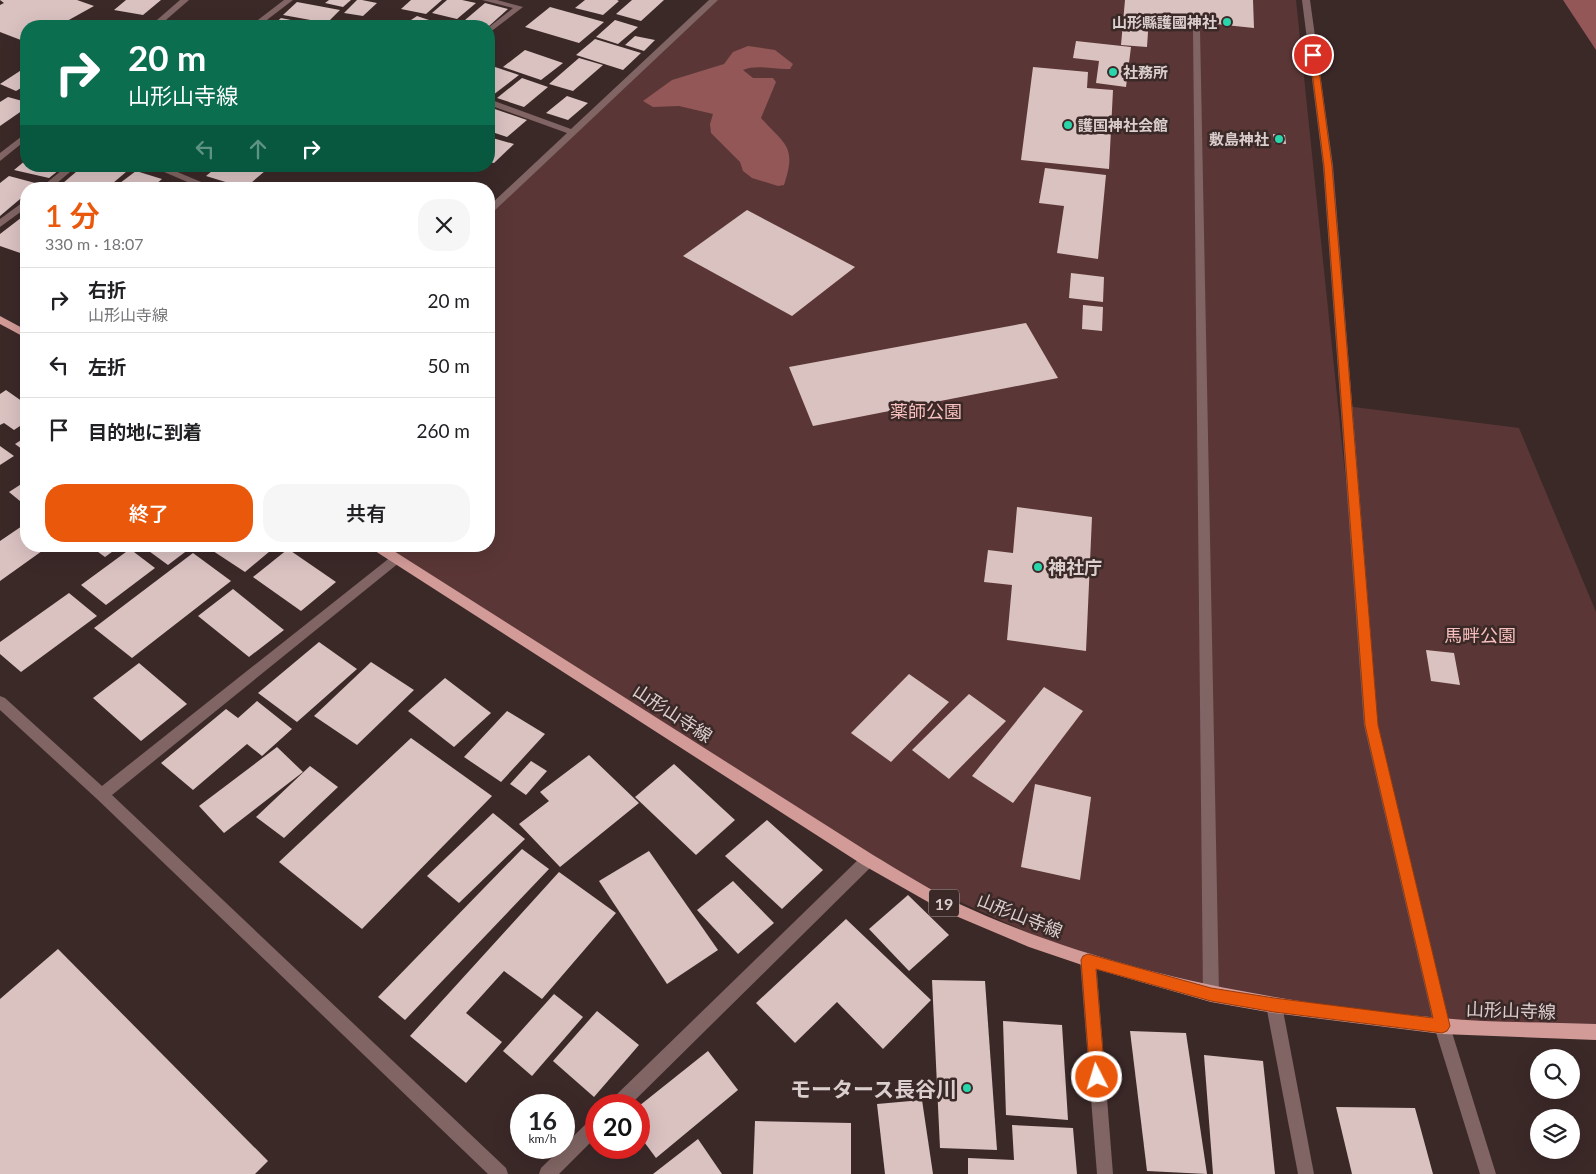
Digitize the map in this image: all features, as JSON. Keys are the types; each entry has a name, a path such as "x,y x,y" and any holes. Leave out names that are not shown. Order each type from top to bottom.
{"main road":[{"path":"0,319 20,331"},
{"name":"山形山寺線","path":"385,552 868,860 949,906 1029,940 1088,960 1211,994 1274,1005 1442,1026 1596,1032"}],"street":[{"path":"161,20 185,0"},
{"path":"262,20 289,0"},
{"path":"486,0 520,7"},
{"path":"495,26 529,0"},
{"path":"495,205 714,0"},
{"path":"1306,0 1328,166 1371,725 1442,1026 1488,1174"},
{"path":"1196,30 1211,994"},
{"path":"495,104 572,132"},
{"path":"0,158 20,141"},
{"path":"53,182 65,172"},
{"path":"169,172 195,182"},
{"path":"0,224 20,208"},
{"path":"102,795 396,559"},
{"path":"0,702 102,795 500,1174"},
{"path":"629,1094 868,860"},
{"path":"1088,960 1105,1174"},
{"path":"1274,1005 1306,1174"},
{"path":"547,1174 585,1137"}],"green space":[{"name":"薬師公園","path":"714,0 1296,0 1368,695 1346,406 1519,428 1596,612 1596,1032 1274,1005 1088,960 868,860 385,552 495,552 495,205"}],"shaded area":[{"path":"1563,0 1596,0 1596,50"},
{"path":"748,46 775,50 793,64 790,69 760,67 743,70 753,78 773,78 776,82 761,118 782,141 789,154 788,172 784,185 778,186 752,178 743,171 740,162 711,133 710,124 713,114 679,106 653,107 643,101 672,80 724,64 733,52"}],"building":[{"path":"0,0 77,0 94,6 69,20 20,20 20,40 0,32 0,5 4,3"},
{"path":"126,0 161,0 143,15 114,10"},
{"path":"329,0 351,0 343,7 325,3"},
{"path":"357,0 377,3 363,16 344,13"},
{"path":"411,0 442,0 426,14 401,9"},
{"path":"447,0 462,0 476,3 457,19 432,13"},
{"path":"585,0 619,1 603,15 575,8"},
{"path":"632,0 664,0 641,21 616,14"},
{"name":"山形縣護國神社","path":"1125,0 1253,0 1254,28 1149,17 1147,47 1121,45"},
{"path":"297,2 340,10 330,20 310,20 283,15"},
{"path":"485,3 508,9 495,21 465,20"},
{"path":"550,7 604,22 579,43 525,27"},
{"path":"417,16 429,20 411,20"},
{"path":"615,20 638,27 618,44 596,37"},
{"path":"635,36 655,40 644,51 625,45"},
{"path":"595,39 641,53 623,70 576,55"},
{"name":"社務所","path":"1076,41 1131,47 1126,87 1096,83 1099,61 1073,58"},
{"path":"525,50 563,63 541,80 503,67"},
{"path":"579,58 603,65 573,91 549,84"},
{"path":"495,67 519,75 495,93"},
{"name":"護国神社会館","path":"1033,67 1088,72 1087,88 1113,90 1109,169 1021,160"},
{"path":"20,71 20,89 16,91 0,84"},
{"path":"522,78 548,87 524,107 497,98"},
{"path":"567,96 588,103 568,120 546,113"},
{"path":"8,97 20,100 20,112 0,126 0,102"},
{"path":"495,109 527,120 507,137 495,133"},
{"name":"敷島神社","path":"1273,134 1285,135 1286,144 1274,143"},
{"path":"495,139 514,144 495,162"},
{"path":"20,165 20,171 14,170"},
{"path":"1045,168 1106,175 1098,259 1057,253 1064,206 1039,203"},
{"path":"23,172 56,172 49,178"},
{"path":"76,172 126,172 114,182 64,182"},
{"path":"135,172 162,179 158,182 121,182"},
{"path":"211,172 264,172 252,182 226,182 206,176"},
{"path":"9,176 32,182 20,182 20,199 0,216 0,183"},
{"path":"747,210 855,267 792,316 683,256"},
{"path":"20,219 20,253 0,246 0,234"},
{"path":"1071,273 1104,277 1103,302 1069,298"},
{"path":"1083,305 1103,307 1102,331 1082,329"},
{"path":"1026,323 1058,378 813,426 789,367"},
{"path":"6,390 20,400 20,426 14,430 4,423 0,425 0,394"},
{"path":"20,441 20,448 15,444"},
{"path":"0,446 14,456 0,465"},
{"path":"20,485 20,501 9,492"},
{"name":"神社庁","path":"1017,507 1092,517 1086,651 1007,640 1012,585 984,582 988,550 1013,553"},
{"path":"20,527 20,552 41,552 0,581 0,541"},
{"path":"98,552 112,552 105,557"},
{"path":"126,552 134,552 155,568 106,605 81,585"},
{"path":"150,552 185,552 168,565"},
{"path":"215,552 269,552 245,572"},
{"path":"284,552 292,552 336,582 301,611 253,577"},
{"path":"193,553 231,581 132,658 94,628"},
{"path":"233,589 284,630 249,657 198,616"},
{"path":"69,593 97,616 21,672 0,654 0,642"},
{"path":"319,642 357,669 297,722 258,693"},
{"path":"1426,650 1454,653 1460,685 1431,681"},
{"path":"371,662 414,690 357,745 314,716"},
{"path":"139,663 187,704 141,741 93,698"},
{"path":"909,674 949,702 891,762 851,733"},
{"path":"445,678 491,713 454,747 408,711"},
{"path":"1044,687 1083,711 1013,803 972,776"},
{"path":"969,694 1006,721 949,779 912,750"},
{"path":"257,701 292,729 262,756 247,744 193,790 161,763 226,709 238,718"},
{"path":"507,711 545,734 501,782 464,757"},
{"path":"411,738 492,796 362,929 279,862"},
{"path":"277,747 303,772 224,833 199,806"},
{"path":"589,755 639,803 560,867 519,824 549,801 540,792"},
{"path":"531,761 547,771 526,795 510,784"},
{"path":"674,764 735,820 696,855 635,797"},
{"path":"310,766 338,787 284,838 256,817"},
{"path":"1035,784 1091,797 1080,880 1021,867"},
{"path":"493,813 525,839 459,903 427,876"},
{"path":"767,820 823,870 782,909 725,856"},
{"path":"522,849 549,869 405,1020 378,997"},
{"path":"649,851 718,950 667,984 599,881"},
{"path":"559,872 616,913 542,999 504,971 466,1013 502,1042 466,1083 410,1036"},
{"path":"733,881 774,923 738,954 697,910"},
{"path":"908,895 949,935 909,971 869,929"},
{"path":"846,919 931,1000 883,1049 837,1002 795,1043 756,1003"},
{"path":"58,949 268,1161 255,1174 0,1174 0,999"},
{"path":"932,980 985,981 997,1150 940,1148"},
{"path":"554,994 583,1017 532,1076 503,1051"},
{"path":"597,1011 639,1045 597,1094 591,1094 553,1061"},
{"path":"1003,1021 1062,1025 1068,1120 1006,1115"},
{"path":"1130,1031 1186,1033 1207,1174 1147,1171"},
{"path":"708,1051 738,1090 656,1158 650,1150 650,1097"},
{"path":"1204,1055 1263,1061 1275,1174 1213,1174"},
{"path":"922,1100 933,1174 885,1174 877,1104"},
{"path":"1336,1107 1415,1108 1433,1174 1352,1174"},
{"path":"755,1121 851,1123 851,1174 753,1174"},
{"path":"1012,1125 1073,1128 1077,1174 968,1174 968,1158 1014,1160"},
{"path":"698,1139 722,1174 653,1174"}],"place":[{"name":"山形縣護國神社","path":"1227,22"},
{"name":"社務所","path":"1113,72"},
{"name":"護国神社会館","path":"1068,125"},
{"name":"敷島神社","path":"1279,139"},
{"name":"神社庁","path":"1038,567"},
{"name":"モータース長谷川","path":"967,1088"}],"route":[{"path":"1097,1077 1088,960 1211,994 1274,1005 1442,1026 1371,725 1328,166 1313,55"}],"park label":[{"name":"馬畔公園","path":"1480,635"}]}
